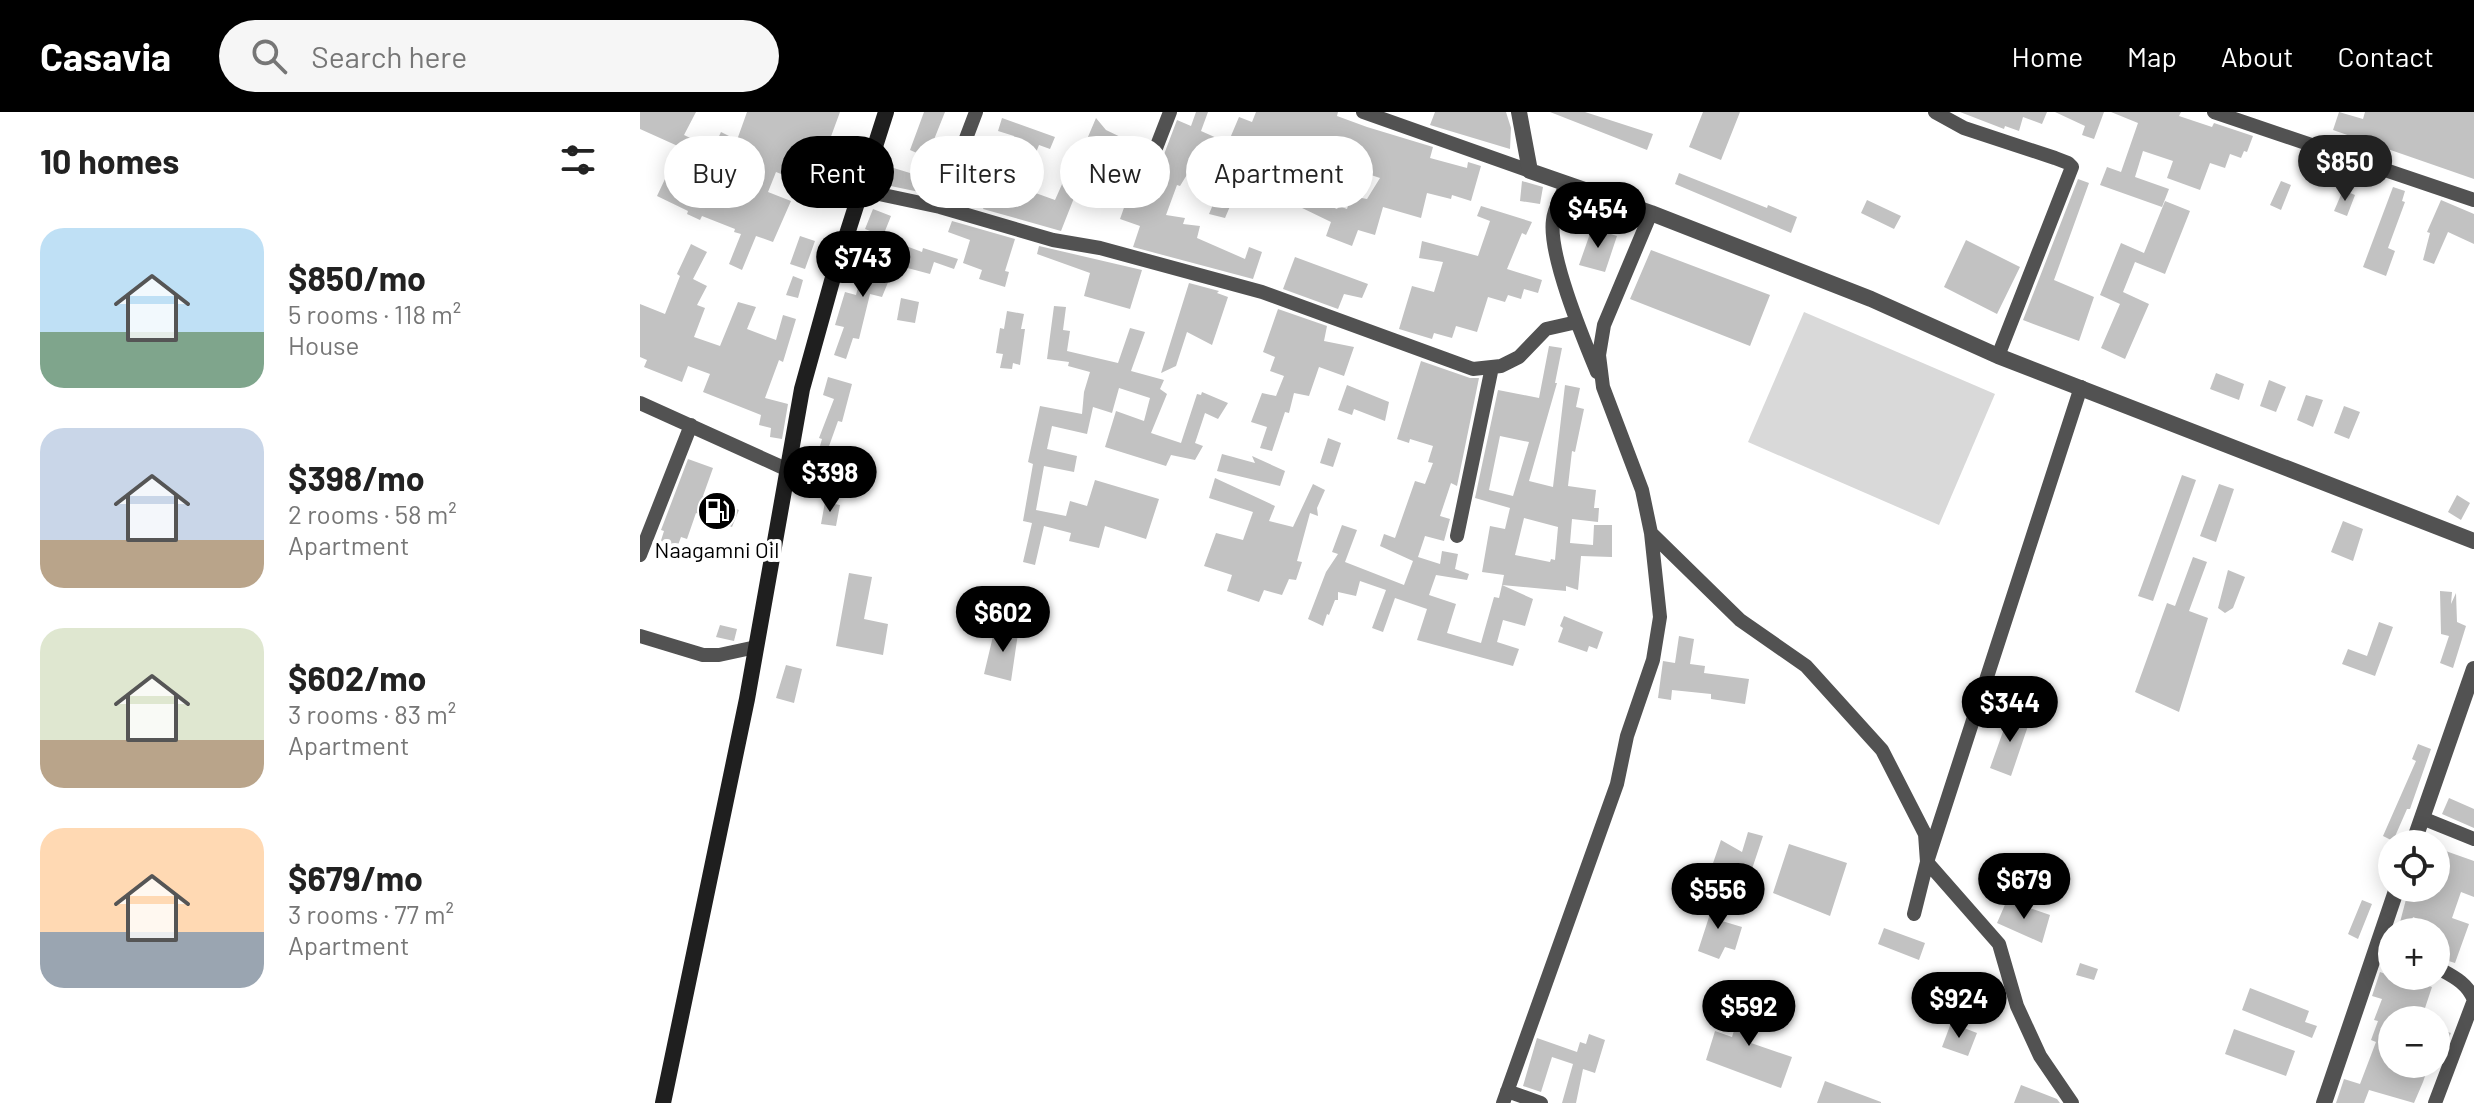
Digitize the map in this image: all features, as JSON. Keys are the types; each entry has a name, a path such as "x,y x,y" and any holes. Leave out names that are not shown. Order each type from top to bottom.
{"main road":[{"path":"878,136 886,112"},
{"path":"663,1103 706,905 756,647 786,469 816,332 854,208"}],"street":[{"path":"967,136 976,112"},
{"path":"1161,136 1170,112"},
{"path":"1363,112 1651,213 1871,299 1998,356 2474,541"},
{"path":"1519,112 1530,171"},
{"path":"1935,112 1964,128 2055,158 2072,167 1998,356"},
{"path":"2214,112 2474,200"},
{"path":"1541,1103 1505,1097 1609,808 1627,736 1653,660 1660,617 1651,533 1642,490 1577,322 1552,238 1553,218 1566,184"},
{"path":"943,208 1053,240 1100,248 1262,292 1473,369 1501,366 1519,357 1546,329 1577,322"},
{"path":"1603,387 1599,355 1604,325 1651,213"},
{"path":"1457,536 1492,367"},
{"path":"1914,914 1927,862 2081,387"},
{"path":"640,403 786,469"},
{"path":"640,555 691,425"},
{"path":"1651,533 1740,620 1806,666 1882,750 1925,834 1927,862 1999,944 2017,1006 2040,1056 2072,1103"},
{"path":"640,636 703,655 756,647"},
{"path":"2418,830 2474,669"},
{"path":"2422,818 2474,839"},
{"path":"2324,1103 2378,962"},
{"path":"2435,1103 2474,1000 2460,980 2450,975"}],"shaded area":[{"path":"1804,312 1995,394 1939,525 1748,442"}],"building":[{"path":"640,112 696,112 686,136 664,136 664,140 640,129"},
{"path":"747,112 840,112 831,136 781,136 781,174 776,172 768,192 781,197 781,208 788,208 773,242 756,236 742,270 729,264 741,234 702,216 700,220 687,214 688,211 682,208 765,208 765,136 738,136"},
{"path":"924,112 945,112 935,136 915,136"},
{"path":"1196,112 1208,112 1201,131 1212,136 1186,136 1186,176 1180,186 1177,185 1170,204 1170,139 1177,120 1191,126"},
{"path":"1256,112 1338,112 1337,116 1433,147 1430,158 1467,168 1468,162 1481,166 1471,201 1452,195 1451,199 1427,193 1421,218 1383,207 1375,235 1358,230 1352,246 1326,236 1331,222 1302,208 1373,208 1373,189 1380,178 1373,176 1373,136 1231,136 1239,117 1252,122"},
{"path":"1435,112 1506,112 1511,128 1510,149 1430,125"},
{"path":"1550,112 1585,112 1653,134 1647,150"},
{"path":"1703,112 1740,112 1721,160 1689,147"},
{"path":"1960,112 2047,112 2042,124 2023,117 2019,131 2005,126 2004,129"},
{"path":"2055,112 2104,112 2094,139 2082,135 2085,126"},
{"path":"2111,112 2181,112 2179,116 2253,136 2241,158 2230,154 2225,168 2210,163 2200,190 2167,178 2173,161 2143,151 2135,177 2169,189 2162,207 2100,185 2107,167 2121,172 2138,123"},
{"path":"2339,112 2363,119 2365,112 2474,112 2474,179 2333,130"},
{"path":"1002,118 1055,137 1050,149 1044,147 1044,136 1014,136 998,131"},
{"path":"1096,118 1106,130 1118,136 1088,136"},
{"path":"894,168 910,173 910,190 894,187"},
{"path":"1679,173 1797,217 1791,233 1675,184"},
{"path":"2078,179 2089,183 2054,280 2094,297 2079,341 2023,320"},
{"path":"664,181 664,199 657,196"},
{"path":"1522,181 1543,187 1540,204 1520,201"},
{"path":"2281,181 2291,185 2281,210 2270,205"},
{"path":"2393,187 2405,191 2402,201 2405,202 2388,248 2395,251 2386,276 2363,267"},
{"path":"1060,189 1060,208 1070,208 1061,231 983,209 1044,208 1044,196 1055,200"},
{"path":"2343,190 2355,195 2347,216 2334,211"},
{"path":"1867,200 1901,216 1894,229 1861,213"},
{"path":"2441,200 2474,214 2474,244 2448,232 2434,264 2423,260 2430,233 2427,232"},
{"path":"2165,201 2190,211 2165,274 2135,262 2123,292 2149,304 2125,359 2101,348 2120,304 2100,295 2121,243 2144,253"},
{"path":"1481,206 1532,222 1526,235 1522,233 1507,269 1542,280 1538,293 1524,289 1521,299 1508,295 1505,302 1488,297 1477,332 1456,326 1452,338 1434,333 1432,339 1399,329 1412,286 1434,292 1443,262 1419,258 1422,241 1478,256 1490,221 1477,216"},
{"path":"1124,208 1169,208 1166,215 1185,218 1183,224 1200,226 1197,238 1245,259 1249,247 1262,252 1253,279 1133,247 1140,226 1120,219"},
{"path":"1212,208 1229,208 1225,218 1209,214"},
{"path":"873,209 891,216 883,236 865,229"},
{"path":"952,221 1015,239 1005,271 1009,272 1005,287 979,279 982,270 963,263 970,240 948,232"},
{"path":"1592,228 1617,236 1605,272 1579,265"},
{"path":"800,236 815,241 805,269 790,264"},
{"path":"1966,240 2020,267 1997,314 1944,287"},
{"path":"691,244 707,252 693,279 707,286 697,305 705,308 694,337 720,346 738,302 756,307 747,329 776,340 783,315 796,319 783,362 779,360 765,398 788,404 782,439 770,437 771,428 759,425 761,415 703,392 710,374 688,366 682,382 644,367 647,360 640,357 640,304 665,314 680,276 677,274"},
{"path":"906,246 958,259 954,269 934,262 930,274 900,266"},
{"path":"1039,246 1142,270 1130,309 1084,296 1090,273 1037,254"},
{"path":"880,250 898,258 882,297 870,294 859,339 853,338 846,359 834,355 844,327 835,325 845,292 856,295 866,258 876,261"},
{"path":"1651,250 1770,295 1750,346 1630,299"},
{"path":"1295,257 1368,284 1362,298 1344,294 1338,309 1283,289"},
{"path":"793,276 803,280 798,298 786,295"},
{"path":"1189,283 1219,291 1217,293 1228,297 1212,345 1187,332 1176,366 1161,373"},
{"path":"901,298 919,302 915,323 897,320"},
{"path":"1054,306 1066,307 1063,330 1070,331 1067,351 1118,363 1130,328 1145,332 1131,371 1164,380 1160,389 1167,394 1151,433 1181,443 1197,394 1201,395 1202,392 1228,403 1218,419 1205,413 1195,443 1203,446 1195,460 1171,455 1166,466 1105,447 1116,411 1144,421 1150,398 1119,388 1112,413 1093,407 1087,434 1052,426 1047,449 1077,456 1074,472 1044,466 1036,510 1066,516 1070,501 1087,506 1095,480 1159,499 1146,539 1105,526 1099,548 1069,541 1071,533 1044,526 1035,565 1023,562 1032,523 1023,521 1033,464 1028,462 1040,406 1082,414 1090,372 1068,366 1069,362 1047,359"},
{"path":"1278,309 1327,326 1324,341 1354,347 1344,376 1319,367 1309,396 1294,393 1289,413 1285,412 1272,451 1260,448 1267,427 1251,422 1262,393 1276,396 1284,376 1270,371 1275,357 1263,352"},
{"path":"1007,311 1024,314 1020,365 1013,363 1012,369 1000,368 1003,354 996,353 1000,328 1004,329"},
{"path":"1549,346 1562,348 1557,383 1529,481 1553,487 1565,385 1580,388 1576,407 1584,409 1575,452 1572,451 1568,486 1596,490 1594,508 1599,508 1598,522 1572,519 1570,543 1593,545 1594,525 1612,525 1612,557 1581,556 1578,590 1566,586 1566,591 1502,585 1504,575 1482,572 1490,526 1505,529 1510,508 1475,498 1498,390 1539,398","holes":["1500,436 1529,442 1513,496 1489,490","1524,518 1558,527 1555,560 1551,559 1550,562 1515,555"]},
{"path":"1421,361 1470,378 1479,378 1457,486 1451,483 1440,516 1450,519 1444,541 1425,536 1418,557 1440,564 1442,551 1458,554 1455,569 1469,574 1467,580 1436,575 1429,595 1456,604 1447,633 1481,643 1494,597 1499,598 1502,585 1533,599 1525,626 1503,620 1497,642 1519,649 1513,666 1417,640 1427,609 1395,598 1383,632 1372,628 1386,590 1360,581 1356,596 1338,592 1338,600 1335,600 1323,626 1308,619 1326,572 1338,554 1332,552 1342,525 1357,530 1345,562 1404,585 1413,561 1380,546 1384,534 1395,538 1415,481 1425,484 1433,463 1428,462 1433,446 1410,439 1409,443 1397,439"},
{"path":"2216,373 2244,384 2239,400 2210,389"},
{"path":"828,377 852,384 842,422 838,421 828,449 820,446 822,439 819,438 834,399 823,395"},
{"path":"2269,380 2286,387 2276,412 2260,406"},
{"path":"1347,385 1389,402 1385,421 1354,409 1352,415 1338,410"},
{"path":"2306,395 2323,400 2313,427 2297,420"},
{"path":"2344,406 2360,412 2349,439 2334,433"},
{"path":"1328,438 1341,443 1333,467 1320,463"},
{"path":"1222,454 1255,463 1252,456 1285,471 1280,486 1217,471"},
{"path":"688,459 713,468 703,496 739,510 732,527 696,513 687,539 681,537 674,556 658,550 664,531 661,530"},
{"path":"817,467 837,472 835,484 815,479"},
{"path":"2182,475 2196,480 2153,601 2138,596"},
{"path":"1215,478 1275,506 1269,521 1293,527 1313,484 1325,490 1317,508 1318,516 1310,513 1297,561 1302,562 1296,580 1289,579 1282,595 1264,590 1259,602 1227,591 1232,575 1204,566 1216,533 1243,540 1253,512 1209,498"},
{"path":"2219,484 2234,489 2216,542 2200,536"},
{"path":"2457,495 2470,503 2461,520 2448,512"},
{"path":"825,502 840,505 836,526 821,524"},
{"path":"2343,521 2363,529 2353,561 2331,552"},
{"path":"2193,557 2207,562 2189,611 2208,618 2179,712 2135,692 2167,603 2175,606"},
{"path":"2228,570 2245,577 2233,608 2225,613 2218,608"},
{"path":"849,573 872,577 864,619 888,624 883,655 836,646"},
{"path":"2440,591 2452,592 2451,604 2456,593 2457,622 2466,626 2453,668 2440,663 2449,636 2441,634"},
{"path":"1021,613 1011,681 984,674 994,632 1006,637"},
{"path":"1564,616 1603,632 1597,649 1589,646 1587,652 1558,642"},
{"path":"2379,622 2393,627 2375,676 2342,664 2348,649 2367,656"},
{"path":"720,625 737,629 734,641 716,637"},
{"path":"1679,636 1694,639 1690,664 1705,666 1704,673 1749,679 1745,704 1711,699 1711,694 1672,690 1671,700 1658,698 1663,661 1675,663"},
{"path":"786,665 802,669 794,703 776,698"},
{"path":"2010,712 2030,720 2011,776 1990,768"},
{"path":"2418,744 2431,749 2410,809 2407,809 2398,830 2386,830 2416,761 2412,759"},
{"path":"2449,798 2474,809 2474,828 2442,814"},
{"path":"1748,832 1763,836 1742,899 1726,893 1733,874 1712,866 1721,840 1742,852"},
{"path":"1789,844 1847,863 1830,916 1773,893"},
{"path":"2450,853 2474,861 2474,897 2461,892 2452,918 2469,924 2455,963 2450,961 2450,918 2401,918 2405,902 2450,902"},
{"path":"1711,886 1722,921 1742,927 1735,950 1725,947 1719,959 1698,951 1709,917 1705,888"},
{"path":"2007,900 2050,915 2042,943 1997,923"},
{"path":"2362,900 2372,904 2358,939 2348,934"},
{"path":"1884,928 1925,943 1919,960 1878,944"},
{"path":"2080,963 2098,969 2094,980 2076,975"},
{"path":"2378,978 2378,990 2431,990 2426,1006 2379,1006 2382,999 2372,996"},
{"path":"2250,988 2309,1011 2305,1022 2317,1026 2312,1038 2242,1010"},
{"path":"1747,990 1765,995 1751,1043 1792,1057 1781,1088 1706,1060 1715,1031 1732,1037"},
{"path":"2378,1021 2378,1078 2424,1078 2414,1103 2369,1090 2364,1103 2336,1103 2344,1079 2360,1084 2376,1042 2371,1040"},
{"path":"1951,1023 1977,1033 1968,1056 1942,1047"},
{"path":"2234,1029 2295,1051 2286,1076 2225,1054"},
{"path":"1589,1034 1605,1040 1595,1073 1583,1069 1576,1103 1562,1103 1573,1064 1552,1057 1541,1092 1523,1086 1537,1038 1577,1052 1580,1042 1586,1044"},
{"path":"1825,1081 1881,1102 1881,1103 1817,1103"},
{"path":"2021,1085 2057,1099 2060,1103 2014,1103"}],"place":[{"name":"Naagamni Oil","path":"717,511"}]}
